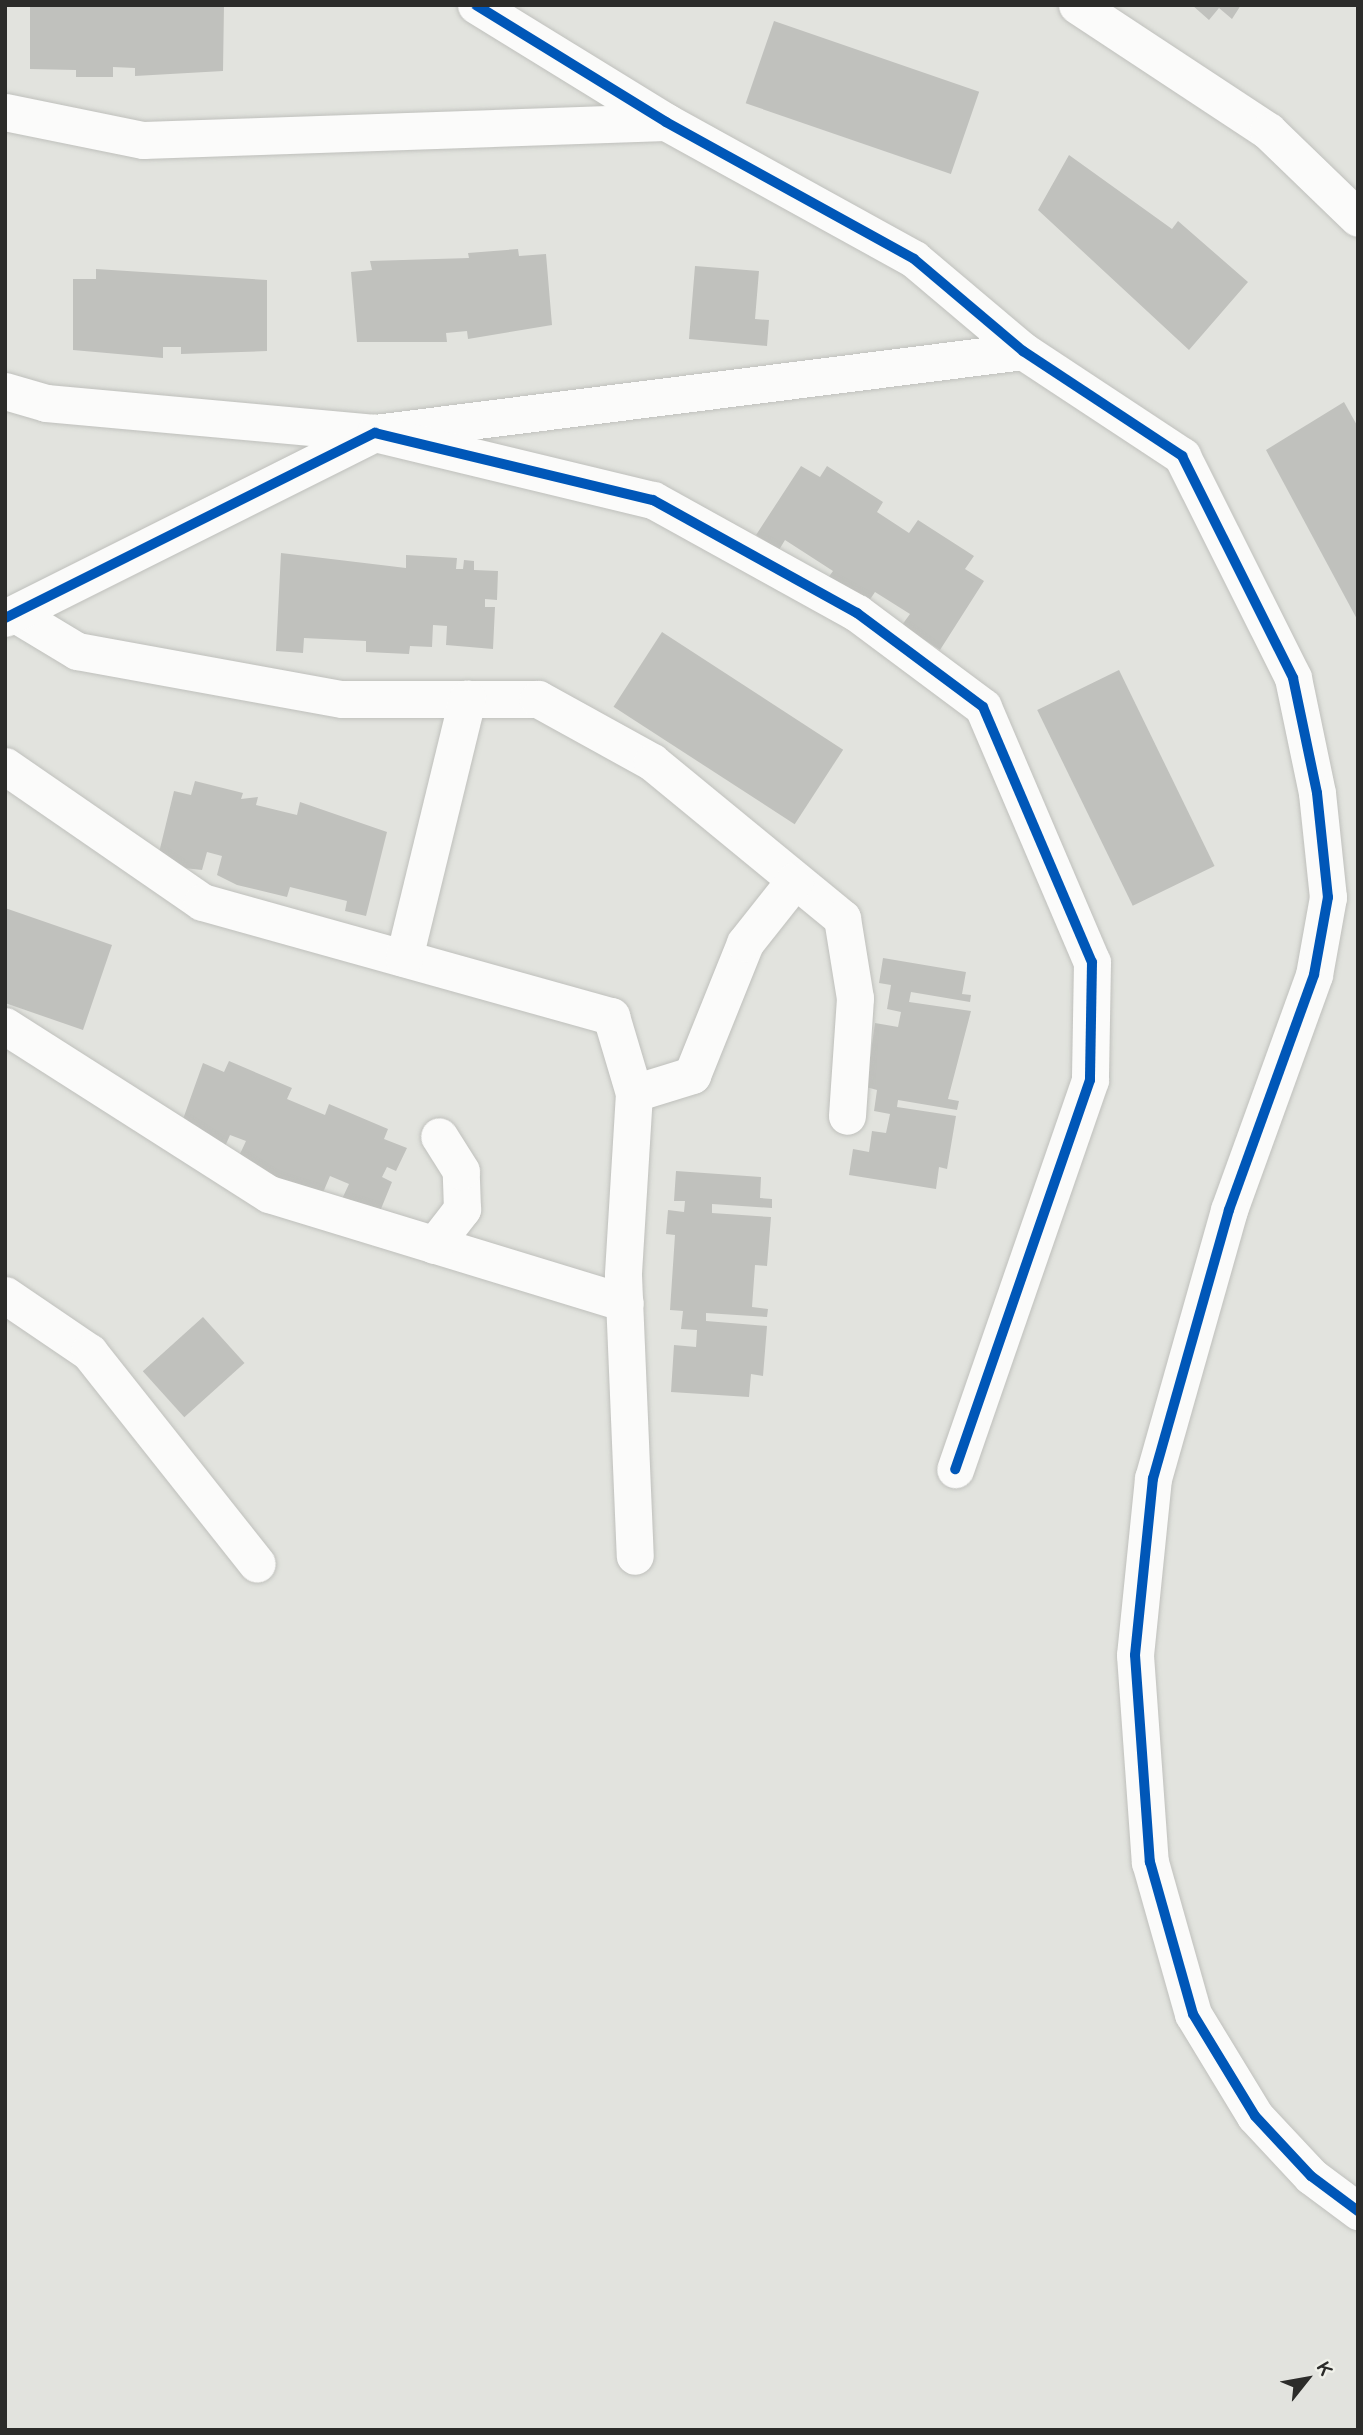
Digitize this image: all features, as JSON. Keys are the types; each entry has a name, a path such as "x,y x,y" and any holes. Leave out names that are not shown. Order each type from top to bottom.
{"street":[{"path":"476,5 666,121 914,259 1023,351 1182,456 1293,678 1317,793 1328,897 1314,975 1229,1210 1153,1478 1135,1655 1150,1862 1193,2014 1255,2116 1311,2176 1358,2211"},
{"path":"1076,5 1268,131 1358,218"},
{"path":"5,112 142,140 666,121"},
{"path":"11,616 375,433 1023,351"},
{"path":"5,391 46,403 375,433 653,500 856,613 983,707 1092,962 1090,1080 955,1469"},
{"path":"11,616 78,651 342,699 538,699 652,762 842,918 855,998 847,1115"},
{"path":"404,958 467,699"},
{"path":"5,766 202,902 611,1016 635,1093 625,1303 635,1556"},
{"path":"635,1093 692,1075 745,943 795,880"},
{"path":"5,1026 269,1194 625,1303"},
{"path":"434,1245 462,1209 461,1171 439,1136"},
{"path":"5,1295 89,1352 257,1564"}],"building":[{"path":"30,5 224,5 223,71 135,76 135,68 113,67 113,77 76,77 76,70 30,69"},
{"path":"1192,5 1241,5 1232,19 1219,8 1209,20"},
{"path":"774,21 979,92 951,174 746,103"},
{"path":"1069,155 1172,229 1178,221 1248,282 1189,350 1038,210"},
{"path":"518,249 519,256 546,254 552,325 468,339 467,331 446,333 447,342 357,342 351,272 372,270 370,261 469,258 468,253"},
{"path":"695,266 759,271 755,319 769,320 767,346 689,339"},
{"path":"96,269 267,280 267,351 181,354 181,347 163,347 163,358 73,350 73,279 96,279"},
{"path":"1344,402 1358,427 1358,621 1266,450"},
{"path":"801,466 820,477 827,466 883,502 877,512 909,533 918,520 974,556 965,569 984,581 940,650 902,625 910,614 875,592 867,604 828,578 833,571 785,540 779,550 756,535"},
{"path":"281,553 406,568 406,555 457,558 456,569 463,569 464,560 474,561 474,570 498,571 497,600 485,599 485,607 495,607 493,649 446,645 447,626 433,625 432,647 410,646 409,654 366,652 366,641 304,638 303,653 276,651"},
{"path":"662,632 843,750 795,824 614,707"},
{"path":"1119,670 1215,866 1133,906 1037,710"},
{"path":"195,781 243,793 241,799 258,797 256,805 297,815 300,802 387,832 366,916 345,911 347,901 290,887 287,897 237,885 217,875 222,856 207,852 202,870 156,865 174,791 191,795"},
{"path":"5,908 112,945 83,1030 5,1003"},
{"path":"883,958 966,972 962,994 971,995 970,1002 911,992 909,1002 971,1011 948,1099 959,1101 957,1110 898,1100 897,1107 956,1116 947,1169 939,1167 936,1189 849,1175 853,1149 869,1152 872,1131 886,1133 890,1114 874,1111 877,1090 866,1087 875,1023 898,1027 901,1012 887,1009 891,985 879,983"},
{"path":"229,1061 292,1088 287,1099 325,1115 329,1104 388,1129 384,1139 407,1148 396,1171 387,1167 382,1177 392,1182 376,1221 342,1199 349,1184 330,1176 319,1202 253,1173 256,1164 239,1156 246,1141 230,1135 223,1151 177,1136 203,1063 224,1072"},
{"path":"676,1171 761,1177 760,1198 772,1199 772,1208 712,1204 712,1213 771,1217 767,1266 755,1265 752,1307 768,1309 767,1317 706,1313 706,1321 767,1326 763,1376 751,1374 749,1397 671,1392 674,1345 696,1347 697,1330 681,1329 683,1311 670,1310 675,1235 666,1234 668,1210 684,1212 685,1201 674,1201"},
{"path":"203,1317 244,1363 184,1417 143,1371"}],"cycle path":[{"path":"476,5 666,122 914,259 1023,351 1182,456 1293,678 1317,793 1328,897 1314,975 1229,1210 1153,1478 1135,1655 1150,1862 1193,2014 1255,2116 1311,2176 1358,2211"},
{"path":"5,618 375,433 653,500 857,613 983,707 1092,962 1090,1080 955,1469"}]}
